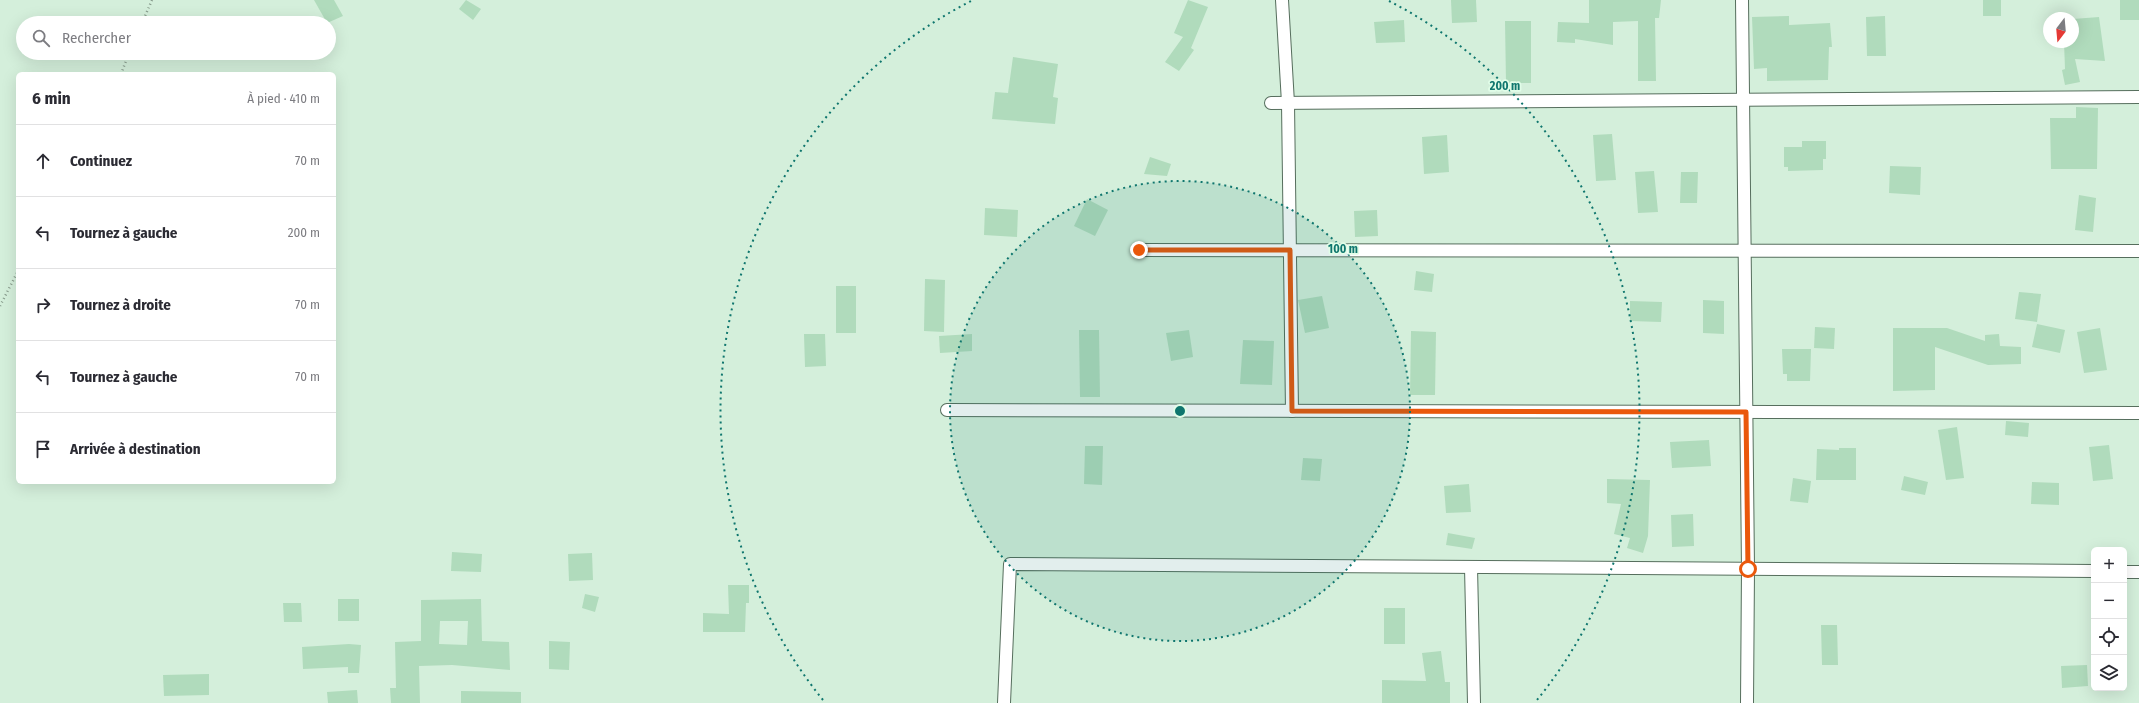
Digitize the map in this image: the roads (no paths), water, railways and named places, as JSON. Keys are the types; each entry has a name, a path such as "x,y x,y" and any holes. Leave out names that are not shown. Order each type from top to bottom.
{"street":[{"path":"1282,0 1288,103 1292,411"},
{"path":"1742,0 1748,569 1747,703"},
{"path":"1271,103 2139,97"},
{"path":"1139,250 2139,251"},
{"path":"947,410 2139,413"},
{"path":"1004,703 1010,564 2091,571"},
{"path":"1471,567 1474,703"},
{"path":"2127,572 2139,572"}]}
